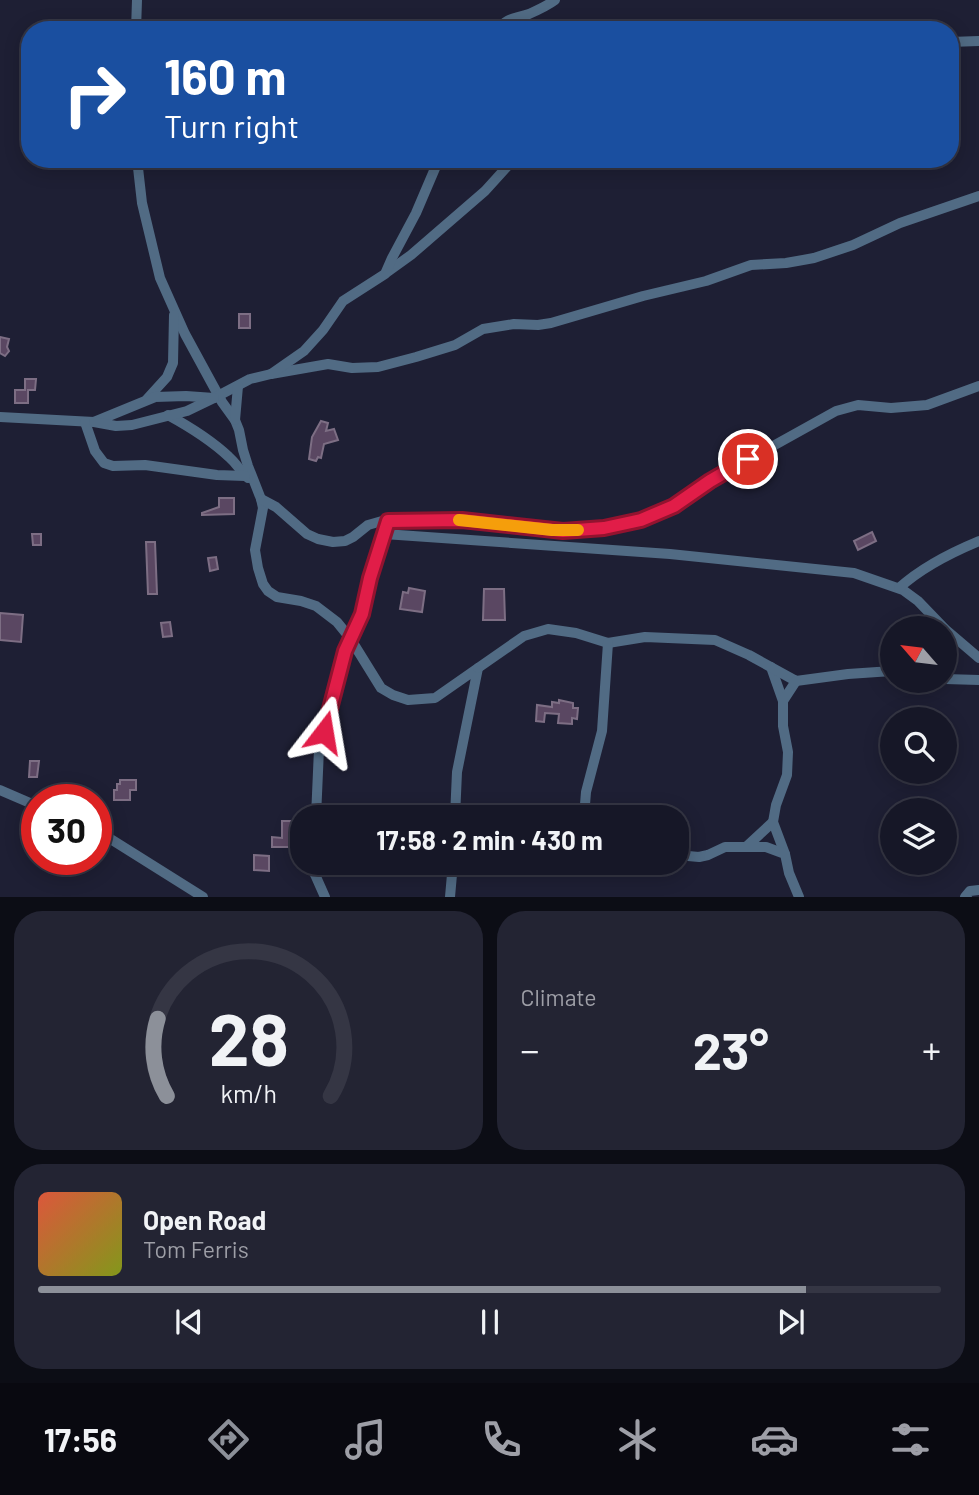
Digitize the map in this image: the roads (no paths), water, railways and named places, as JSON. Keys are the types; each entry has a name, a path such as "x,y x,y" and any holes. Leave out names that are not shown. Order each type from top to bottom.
{"street":[{"path":"136,21 137,0"},
{"path":"506,21 546,7 555,0"},
{"path":"959,42 979,41"},
{"path":"138,168 142,203 160,278 217,397 235,420 253,483 261,499 263,508 256,550 263,584 277,597 316,606 337,622 351,638 382,688 408,700 435,698 524,636 548,629 576,633 608,643 645,637 715,640 796,681 880,672"},
{"path":"385,274 435,168"},
{"path":"271,374 304,351 343,301 411,255 485,191 506,168"},
{"path":"0,417 125,425 187,411 260,376 328,364 367,369 378,367 455,345 483,329 514,324 551,323 706,281 751,265 814,258 853,245 900,223 979,196"},
{"path":"146,400 167,377 173,363 173,308"},
{"path":"235,420 238,386"},
{"path":"261,499 276,507 307,534 318,540 333,542 345,541 368,525 388,521 462,520 563,531 594,530 641,520 674,506 710,481 836,411 858,405 891,408 920,406 979,386"},
{"path":"90,422 161,396 217,397"},
{"path":"168,415 207,439 231,458 253,483"},
{"path":"90,422 95,452 104,463 113,466 145,466 245,476"},
{"path":"317,805 319,750 345,651 362,614 388,521"},
{"path":"384,534 534,543 854,573 899,589 918,601 932,616"},
{"path":"899,589 923,569 979,541"},
{"path":"957,639 979,658"},
{"path":"585,805 602,731 608,643"},
{"path":"771,667 783,701 783,726 788,752 787,775 773,822 799,897"},
{"path":"456,805 457,772 478,668"},
{"path":"957,680 979,681"},
{"path":"783,701 796,681"},
{"path":"0,790 21,799"},
{"path":"746,847 773,822"},
{"path":"112,840 202,897"},
{"path":"689,856 708,855 725,847 766,847 785,854"},
{"path":"789,873 789,897"},
{"path":"315,875 325,897"},
{"path":"450,897 452,875"},
{"path":"965,897 970,891 979,890"}]}
